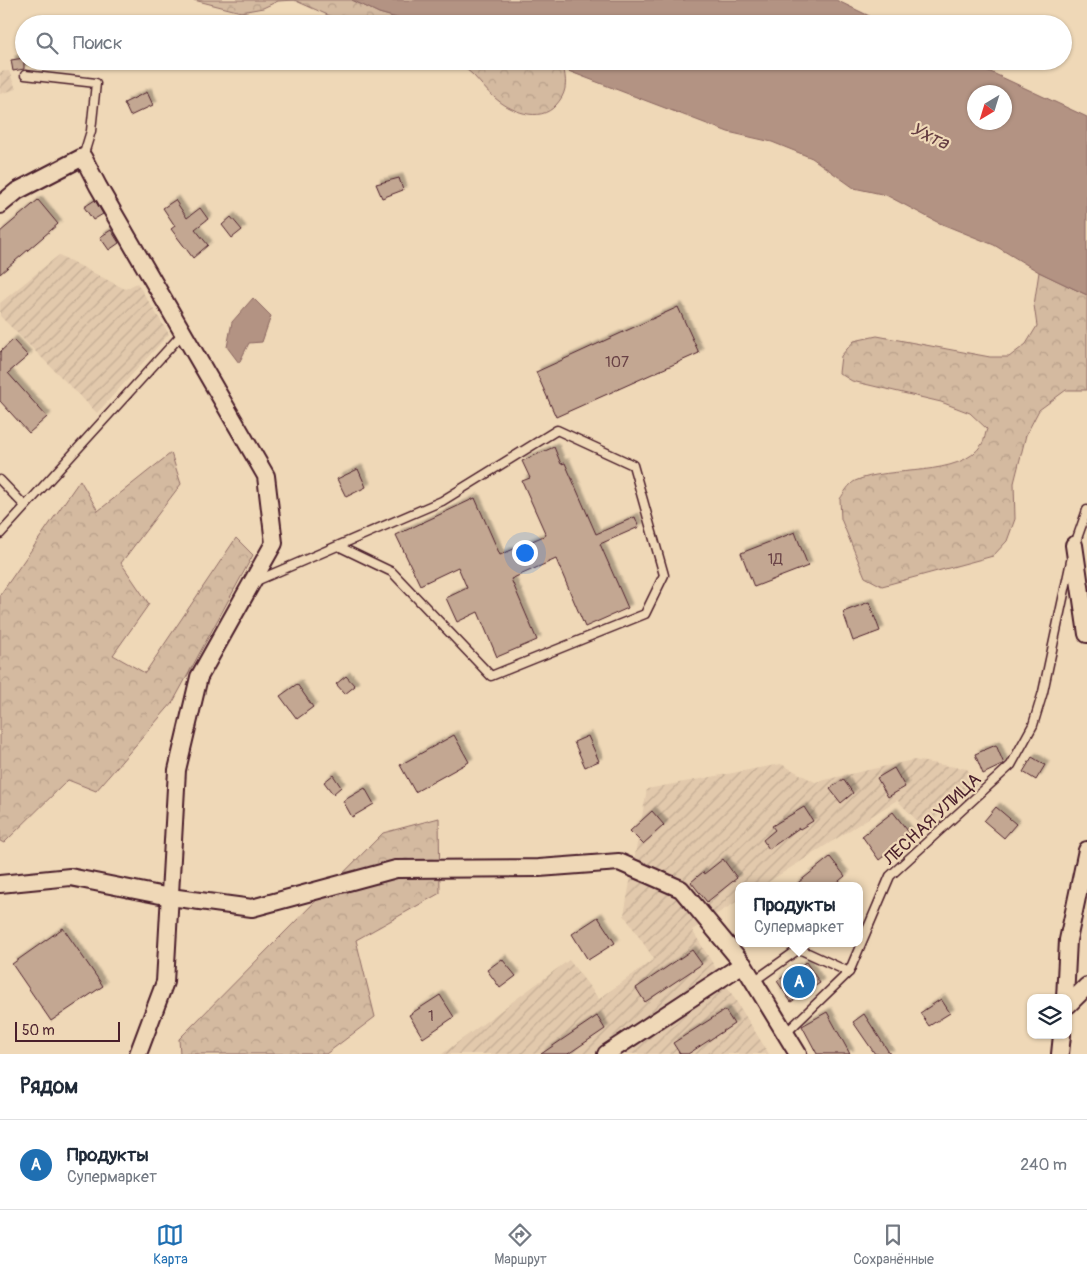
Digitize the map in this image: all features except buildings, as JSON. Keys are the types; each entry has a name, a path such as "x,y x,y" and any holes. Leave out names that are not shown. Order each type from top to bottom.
{"street":[{"path":"0,205 17,191 82,157 266,476 274,544 199,677 177,770 165,982 138,1054"},
{"path":"1074,545 1087,634"},
{"path":"1065,994 1068,940 1087,850"},
{"path":"0,884 70,877 170,897 252,908 396,869 539,868 619,862 681,889 743,964 798,1054"},
{"path":"606,1054 743,964"},
{"path":"1072,1002 1087,986"},
{"path":"1060,1054 1062,1039"}],"lane":[{"path":"25,75 96,83 91,131 82,157"},
{"path":"0,534 183,333"},
{"path":"252,583 442,501 557,430 633,465 664,575 645,614 491,676 392,572 338,546"},
{"path":"0,480 25,506"},
{"name":"ЛЕСНАЯ УЛИЦА","path":"863,939 890,876 1011,765 1033,725 1043,692 1074,545 1087,510"},
{"name":"ЛЕСНАЯ УЛИЦА","path":"786,1033 849,972 860,947"},
{"path":"754,981 799,949 849,972"}],"shaded area":[{"path":"9,71 16,89 0,94 0,72"},
{"path":"59,255 125,289 137,283 169,334 97,413 0,316 0,303"},
{"path":"913,760 967,769 978,784 924,828 897,800 768,882 735,882 735,903 692,930 769,1054 442,1054 569,960 599,999 654,959 624,915 647,789 781,764 815,782"}],"green space":[{"path":"194,0 294,0 278,1 263,8 241,12"},
{"path":"294,0 352,0 386,15 328,15"},
{"path":"467,70 564,70 565,89 562,97 549,111 533,115 516,111 500,102"},
{"path":"1039,272 1087,295 1087,390 1066,390 1039,410 1026,435 1014,483 1015,519 1007,541 993,556 882,586 865,577 841,519 840,499 849,486 855,481 870,476 923,470 958,462 972,455 982,444 987,429 970,413 941,402 852,381 839,373 841,356 854,341 877,336 990,357 1009,357 1026,344 1037,326 1034,305"},
{"path":"171,453 181,484 121,563 149,604 113,655 145,673 236,538 253,555 173,702 96,791 68,780 4,843 0,841 0,595 80,480 98,511"},
{"path":"439,818 440,893 356,940 375,1017 326,1054 180,1054 179,1039 383,833"}],"water":[{"path":"352,0 836,0 867,15 386,15"},
{"name":"Ухта","path":"566,70 986,70 1087,117 1087,295 1039,272 994,245 937,222 886,195 854,188 812,158 772,142 728,132"},
{"path":"253,298 271,316 262,342 249,343 239,363 227,347 232,322"}],"place":[{"name":"Продукты","path":"799,982"}]}
